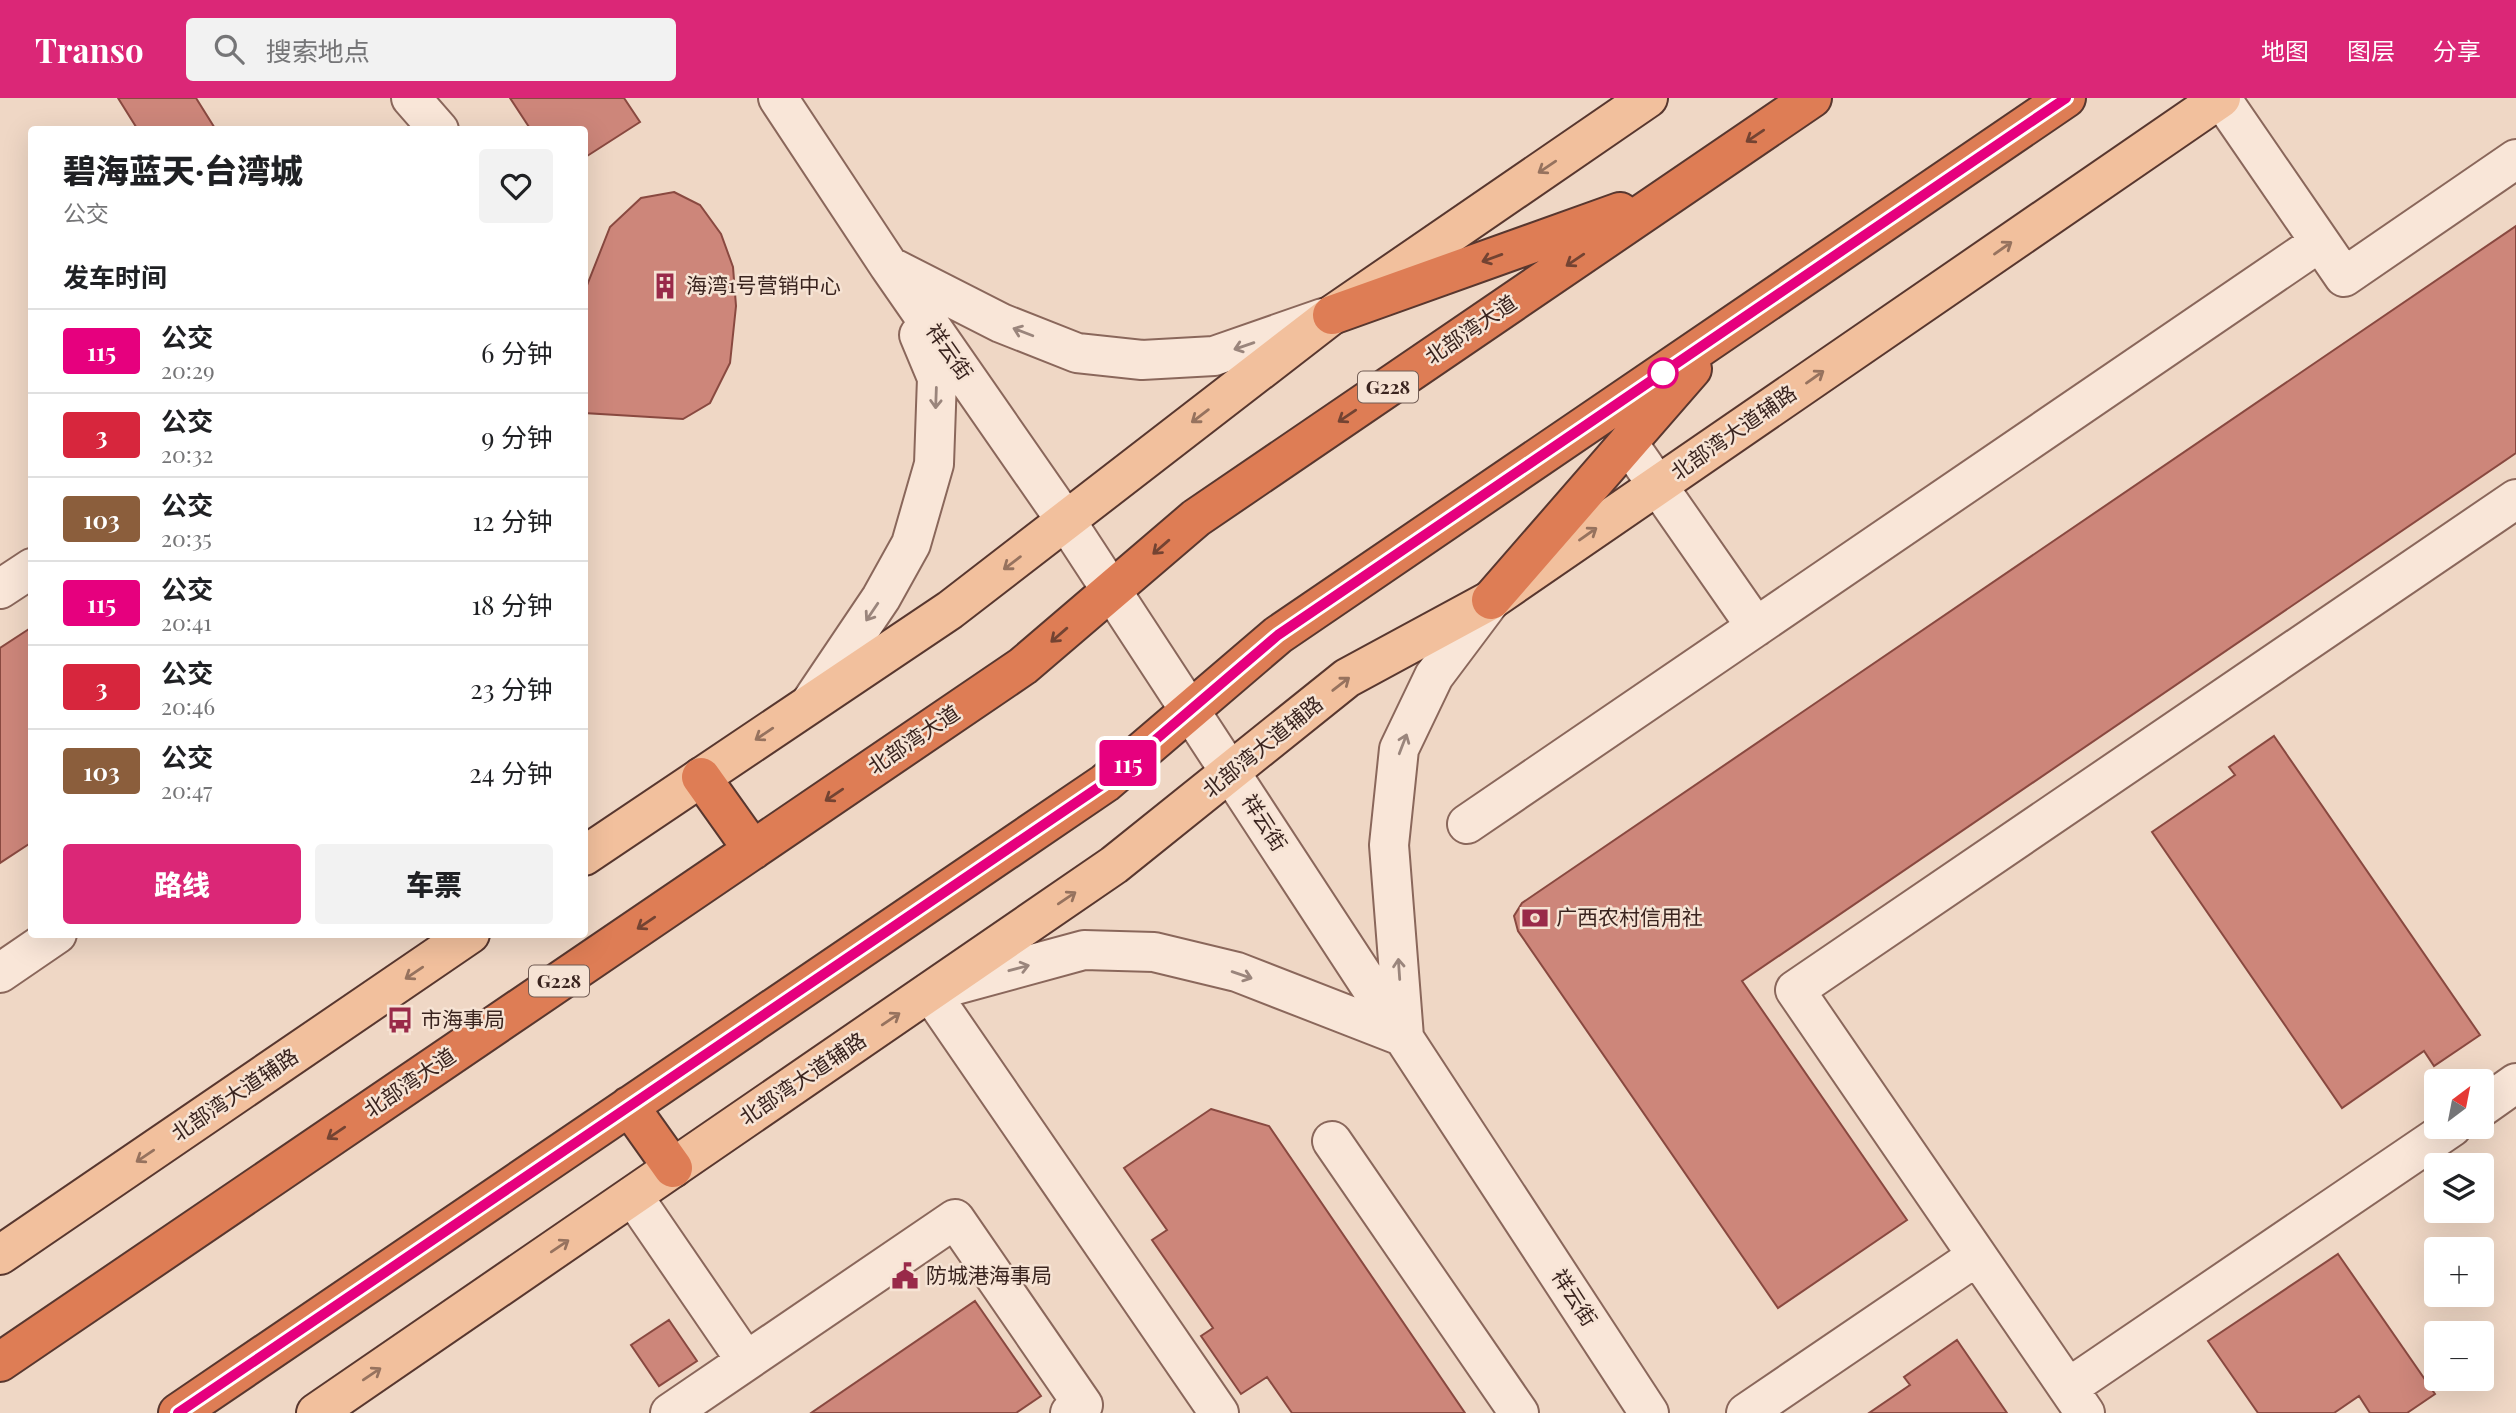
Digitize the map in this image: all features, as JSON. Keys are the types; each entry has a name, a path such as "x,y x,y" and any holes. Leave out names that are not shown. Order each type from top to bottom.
{"highway":[{"name":"北部湾大道","path":"0,1362 1023,666 1196,518 1812,98"},
{"path":"178,1413 1105,783 1278,635 2066,98"},
{"path":"1332,315 1672,194"},
{"path":"1491,600 1727,329"},
{"path":"701,777 753,850"},
{"path":"629,1106 673,1168"}],"main road":[{"path":"588,853 950,610 1332,315 1648,98"},
{"name":"北部湾大道辅路","path":"316,1413 1114,866 1348,678 1491,600 2221,98"},
{"name":"北部湾大道辅路","path":"0,1255 464,938"}],"street":[{"path":"411,98 436,126"},
{"name":"祥云街","path":"778,98 889,266 1066,521 1649,1413"},
{"path":"2221,98 2344,276 2516,159"},
{"path":"1467,824 2320,242"},
{"path":"889,266 1001,323 1064,348 1077,353 1129,359 1214,356 1332,315"},
{"path":"811,702 881,598 911,544 934,464 937,378 889,266"},
{"path":"1628,443 1756,627"},
{"path":"2436,1139 2077,1401 1795,990 2516,499"},
{"path":"0,589 28,571"},
{"path":"1219,1413 930,992 1084,950 1154,952 1237,972 1404,1037 1389,845 1399,749 1434,676 1491,600"},
{"path":"0,973 51,938"},
{"path":"2494,1099 2516,1083"},
{"path":"1332,1141 1519,1413"},
{"path":"633,1196 746,1361"},
{"path":"670,1413 955,1219 1083,1405 1070,1413"},
{"path":"1746,1413 1977,1256"}],"building":[{"path":"118,98 196,98 214,126 136,126"},
{"path":"510,98 624,98 640,122 588,155 588,126 528,126"},
{"name":"海湾1号营销中心","path":"674,192 700,205 721,234 733,267 736,306 730,363 710,403 683,419 588,413 588,283 610,227 641,198"},
{"path":"2516,226 2516,453 1742,981 1907,1220 1778,1308 1518,931 1514,916 1522,903"},
{"path":"28,630 28,845 0,863 0,648"},
{"path":"2274,736 2480,1035 2434,1066 2424,1051 2342,1108 2152,832 2235,775 2229,767"},
{"path":"1211,1109 1269,1126 1465,1413 1292,1413 1267,1377 1241,1394 1201,1336 1213,1328 1152,1240 1167,1230 1124,1168"},
{"path":"2338,1254 2424,1378 2424,1391 2433,1391 2435,1394 2407,1413 2370,1413 2359,1396 2334,1413 2258,1413 2208,1341"},
{"path":"975,1301 1041,1396 1016,1413 811,1413"},
{"path":"669,1320 697,1361 659,1386 631,1345"},
{"path":"1957,1340 2007,1413 1869,1413 1910,1385 1904,1377"}],"bus line":[{"name":"115","path":"178,1413 1105,783 1278,635 2066,98"}],"place":[{"name":"海湾1号营销中心","path":"665,286"},
{"name":"广西农村信用社","path":"1535,918"},
{"name":"市海事局","path":"400,1020"},
{"name":"防城港海事局","path":"905,1276"}]}
